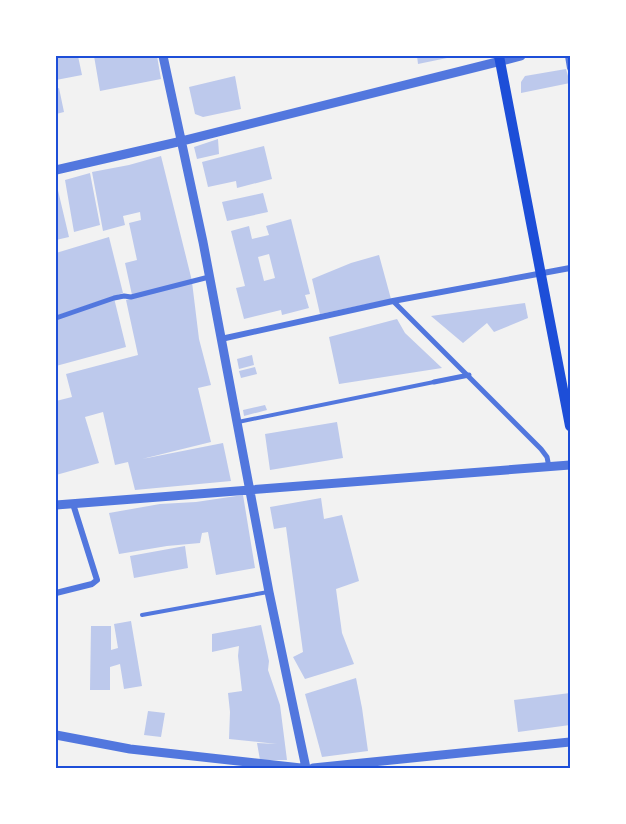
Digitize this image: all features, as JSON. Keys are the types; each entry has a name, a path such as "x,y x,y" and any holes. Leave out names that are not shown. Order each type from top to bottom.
{"main road":[{"path":"500,58 570,426"}],"street":[{"path":"164,56 269,592 306,768"},
{"path":"56,170 182,141 500,58 521,56"},
{"path":"568,56 570,68"},
{"path":"221,339 393,301 570,268"},
{"path":"56,318 114,298 131,297 209,277"},
{"path":"393,301 544,453 549,461 549,467"},
{"path":"434,382 469,375"},
{"path":"56,505 570,465"},
{"path":"56,593 92,584 97,580 73,504"},
{"path":"56,735 130,749 301,768"},
{"path":"313,768 570,742"}],"lane":[{"path":"237,422 434,382"},
{"path":"142,615 269,592"}],"building":[{"path":"78,56 82,75 56,80 56,57"},
{"path":"94,56 157,56 161,79 100,91"},
{"path":"417,56 447,56 447,58 418,64"},
{"path":"566,69 570,83 521,93 521,82 525,76"},
{"path":"235,76 241,109 203,117 195,114 189,87"},
{"path":"59,88 64,112 56,114 56,89"},
{"path":"218,139 219,154 197,159 194,147"},
{"path":"264,146 272,179 237,188 236,181 208,187 202,162"},
{"path":"161,156 192,281 132,295 125,263 137,260 129,223 141,220 140,212 123,216 125,225 103,231 92,172"},
{"path":"90,173 100,225 74,232 65,180"},
{"path":"56,182 69,237 56,240"},
{"path":"263,193 268,212 227,221 222,202"},
{"path":"291,219 310,294 305,295 309,308 282,315 281,310 244,319 236,288 245,286 231,231 249,226 252,239 269,235 266,226","holes":["269,254 275,278 264,281 258,257"]},
{"path":"109,237 123,293 56,316 56,253"},
{"path":"379,255 391,299 320,314 312,279 351,263"},
{"path":"192,282 199,339 211,385 198,388 211,442 142,459 223,443 231,481 135,490 128,462 115,465 103,412 85,417 99,463 56,475 56,401 72,397 66,374 138,355 126,300"},
{"path":"114,298 126,347 56,366 56,318"},
{"path":"525,303 528,318 494,332 487,323 463,343 431,316"},
{"path":"397,319 405,333 442,368 339,384 329,337"},
{"path":"252,355 254,365 239,369 237,359"},
{"path":"255,367 257,374 241,378 239,371"},
{"path":"265,405 267,410 244,416 243,410"},
{"path":"337,422 343,458 270,470 265,434"},
{"path":"243,495 255,568 216,575 208,532 202,533 200,543 119,554 109,513 160,504 196,502"},
{"path":"321,498 324,519 342,515 359,581 336,589 342,633 354,664 305,679 293,657 303,652 286,527 274,529 270,507"},
{"path":"185,546 188,568 134,578 130,556"},
{"path":"131,621 142,686 124,689 120,664 110,667 110,690 90,690 91,626 111,626 111,650 118,648 114,624"},
{"path":"261,625 269,661 268,670 280,705 287,760 260,760 257,743 277,744 229,739 228,693 242,691 239,646 212,652 212,634"},
{"path":"356,678 368,751 322,757 305,694"},
{"path":"570,693 570,725 518,732 514,700"},
{"path":"148,711 165,713 161,737 144,735"}]}
